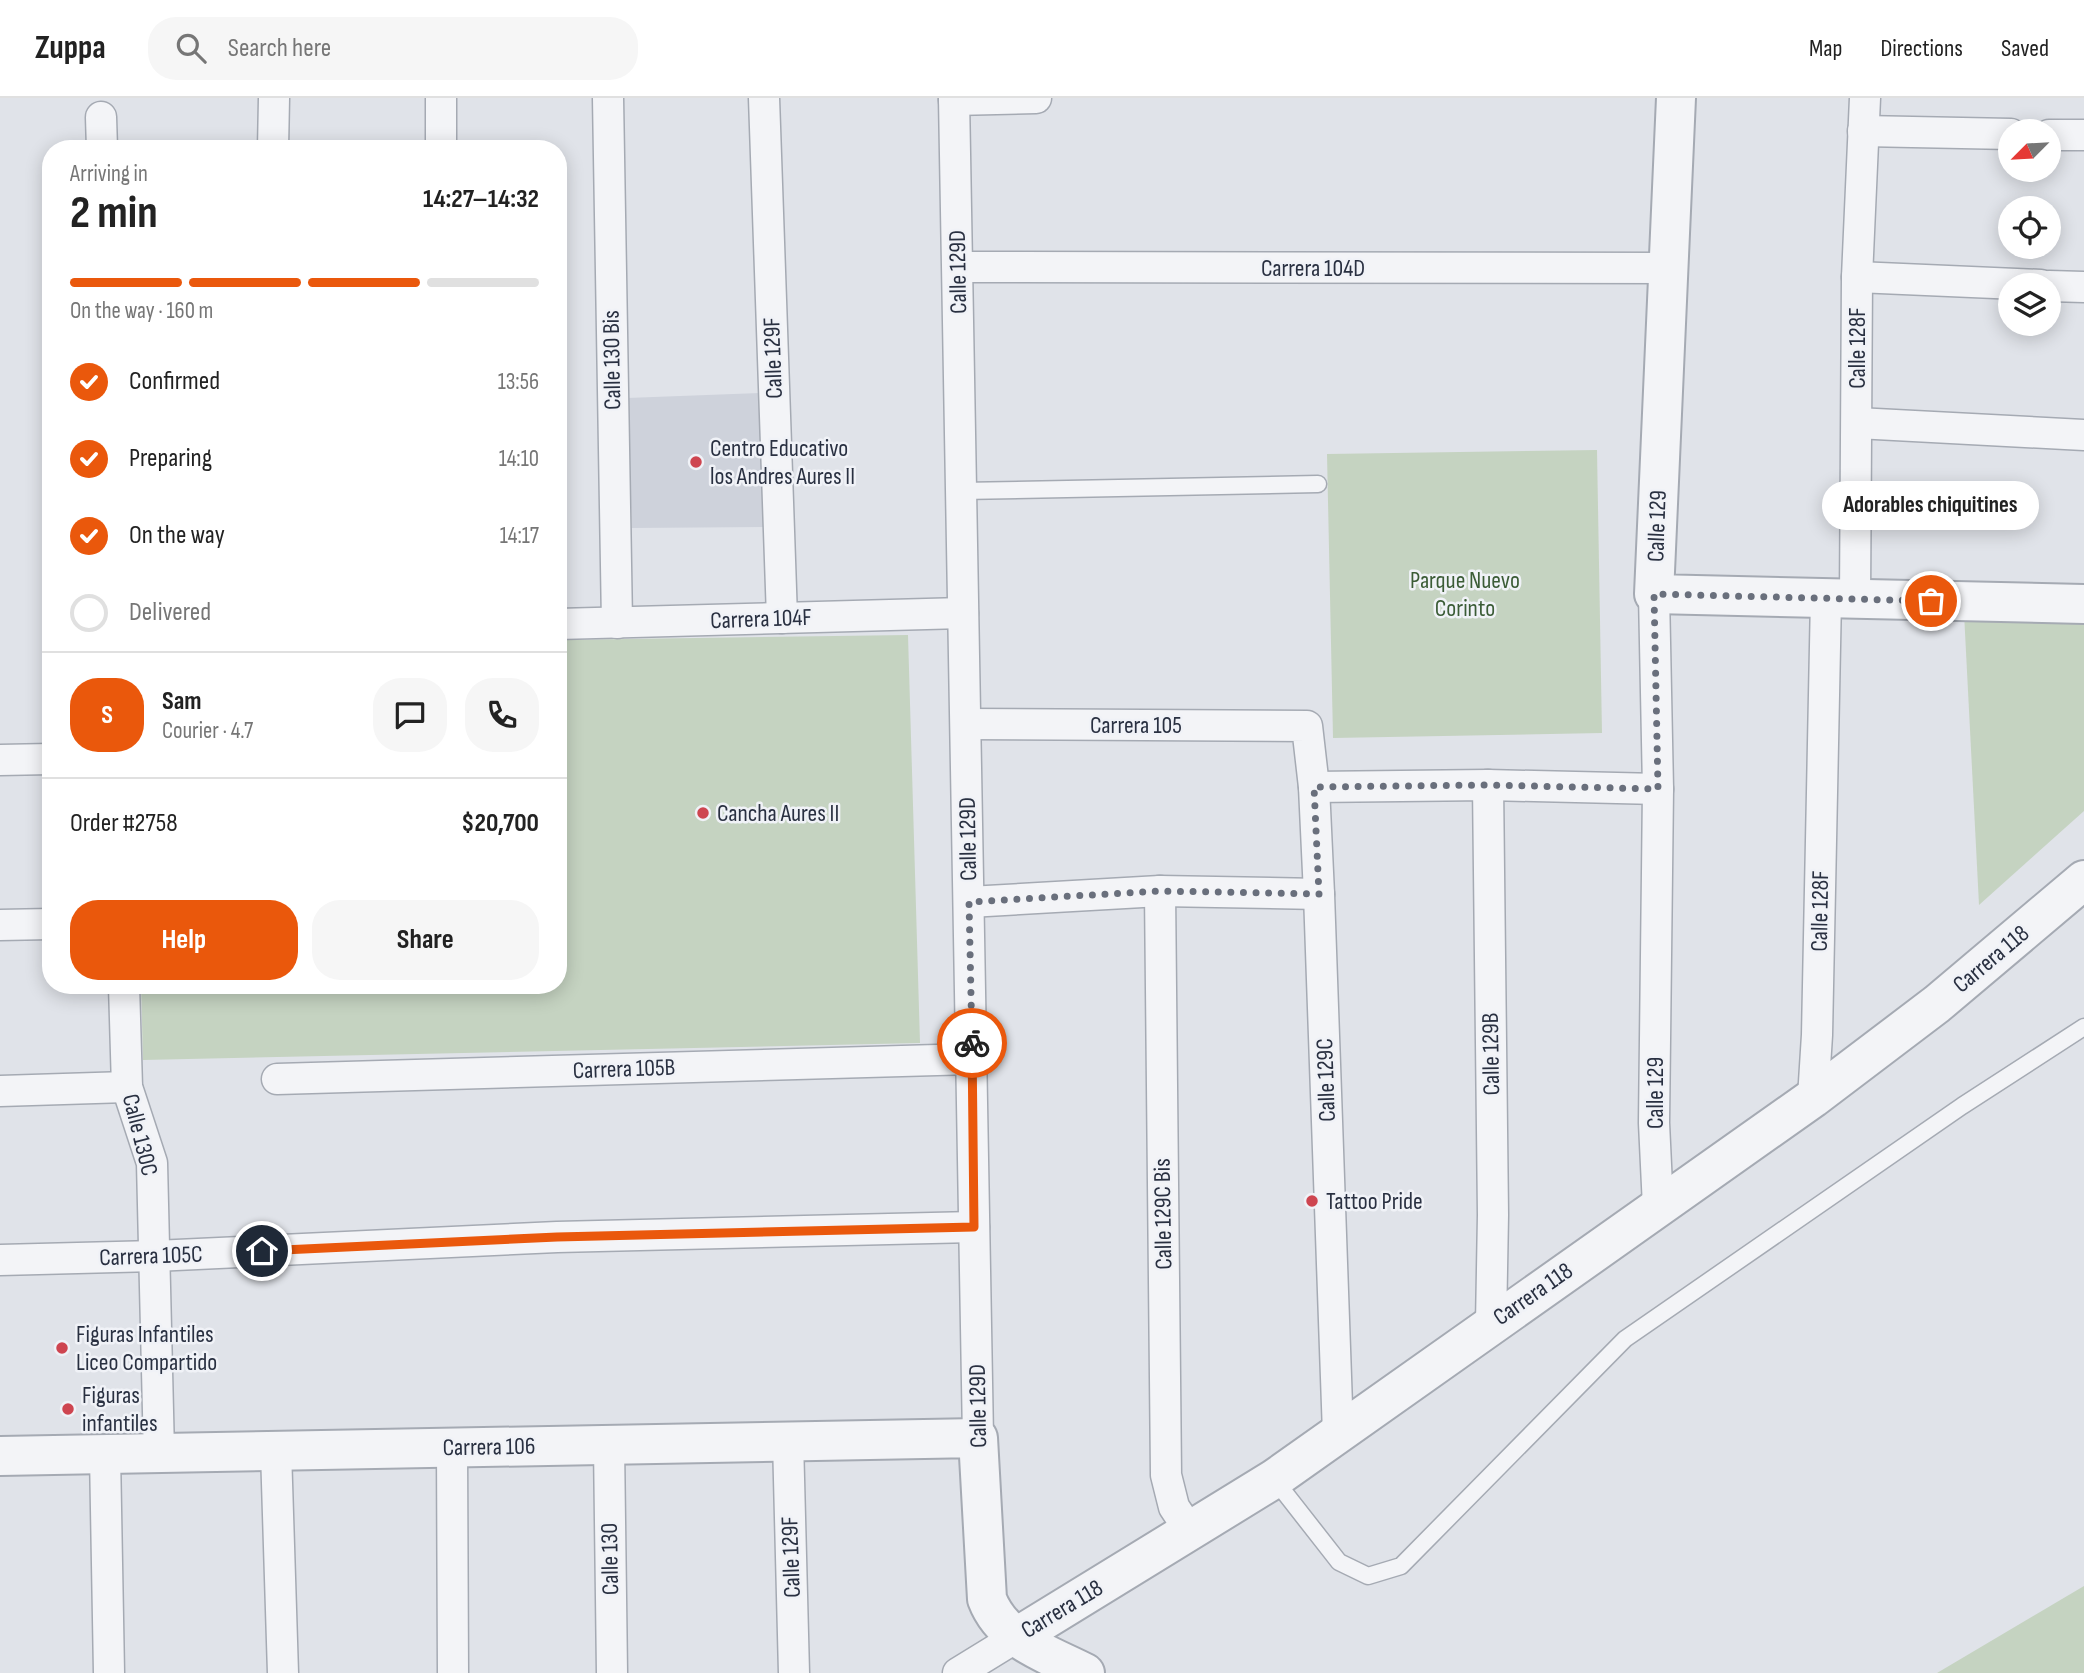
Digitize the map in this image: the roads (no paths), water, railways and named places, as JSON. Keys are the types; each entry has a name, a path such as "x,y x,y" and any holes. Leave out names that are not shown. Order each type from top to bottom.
{"street":[{"path":"273,140 274,98"},
{"path":"441,98 442,140"},
{"name":"Calle 130 Bis","path":"608,98 617,623"},
{"name":"Calle 129F","path":"764,98 782,618"},
{"path":"954,99 1036,98"},
{"name":"Calle 129","path":"1658,1207 1654,1123 1658,789 1654,594 1676,98"},
{"name":"Calle 128F","path":"1813,1098 1840,599 1857,423 1857,277 1865,98"},
{"name":"Calle 129D","path":"954,99 978,1438 987,1599 1006,1629"},
{"path":"101,117 102,140"},
{"path":"1863,131 1998,134"},
{"path":"2062,135 2084,135"},
{"name":"Carrera 104D","path":"957,267 1669,268"},
{"path":"1857,277 1998,283"},
{"path":"2061,286 2084,287"},
{"path":"1857,423 2084,435"},
{"path":"1654,594 2084,604"},
{"name":"Carrera 104F","path":"567,624 964,613"},
{"name":"Carrera 105","path":"966,724 1307,726"},
{"name":"Calle 129C","path":"1307,726 1314,787 1319,894 1338,1434"},
{"path":"0,761 42,759"},
{"path":"1314,787 1488,785 1658,789"},
{"name":"Calle 129B","path":"1488,785 1493,1215 1491,1324"},
{"name":"Carrera 118","path":"958,1673 1006,1629 1190,1531 1274,1479 1338,1434 1813,1098 1946,996 2084,880"},
{"path":"969,902 1160,891 1319,894"},
{"name":"Calle 129C Bis","path":"1160,891 1166,1475 1174,1507 1190,1531"},
{"path":"0,925 42,924"},
{"name":"Calle 130C","path":"124,994 127,1087 152,1163 159,1453"},
{"name":"Carrera 105B","path":"277,1079 972,1059"},
{"path":"0,1091 127,1087"},
{"name":"Carrera 105C","path":"0,1260 155,1256 557,1237 974,1227"},
{"name":"Carrera 106","path":"0,1456 978,1438"},
{"name":"Calle 129F","path":"788,1440 794,1673"},
{"name":"Calle 130","path":"609,1445 612,1673"},
{"path":"452,1448 453,1673"},
{"path":"276,1451 283,1673"},
{"path":"105,1454 109,1673"},
{"path":"1006,1629 1085,1673"}],"lane":[{"path":"961,491 1318,484"},
{"path":"1274,1479 1339,1562 1368,1576 1401,1566 1625,1339 1962,1106 2084,1027"}],"place":[{"name":"Centro Educativo los Andres Aures II","path":"696,462"},
{"name":"Adorables chiquitines","path":"1931,601"},
{"name":"Cancha Aures II","path":"703,813"},
{"name":"Tattoo Pride","path":"1312,1201"},
{"name":"Figuras Infantiles Liceo Compartido","path":"62,1348"},
{"name":"Figuras infantiles","path":"68,1409"}],"park label":[{"name":"Parque Nuevo Corinto","path":"1465,594"}]}
